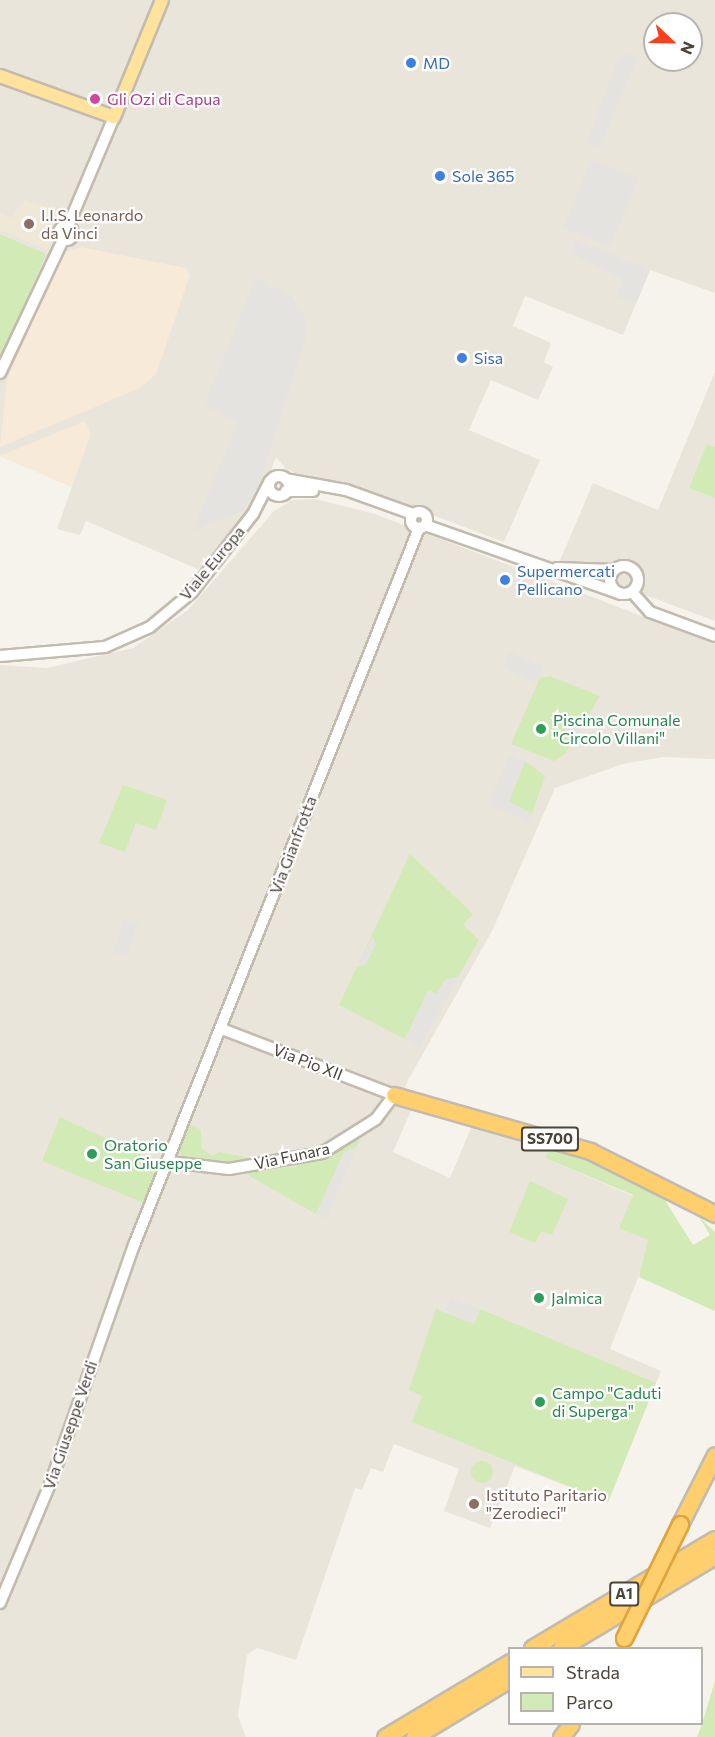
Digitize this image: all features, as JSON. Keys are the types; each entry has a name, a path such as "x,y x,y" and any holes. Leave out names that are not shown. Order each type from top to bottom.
{"highway":[{"name":"SS700","path":"394,1095 590,1151 715,1214"},
{"path":"699,1205 715,1208"},
{"path":"699,1205 715,1222"},
{"path":"621,1643 714,1457"},
{"name":"A1","path":"534,1647 715,1539"},
{"name":"A1","path":"563,1647 715,1556"},
{"path":"385,1737 508,1663"},
{"path":"414,1737 508,1680"}],"main road":[{"path":"0,76 114,117 162,0"}],"street":[{"path":"0,373 63,240 59,232 68,226 114,117"},
{"path":"282,493 285,478"},
{"path":"412,516 344,497 282,493 270,490 270,481 285,478 346,490 412,516 424,524 626,593"},
{"name":"Viale Europa","path":"0,656 105,647 150,627 192,592 253,514 270,481"},
{"name":"Viale Europa","path":"253,514 282,493"},
{"path":"424,524 568,572 613,570 627,566 635,571 638,584 626,593"},
{"name":"Via Gianfrotta","path":"170,1162 424,524"},
{"path":"613,570 609,582 650,612 715,636"},
{"name":"Via Pio XII","path":"222,1029 394,1095"},
{"name":"Via Funara","path":"170,1162 229,1169 339,1146 376,1119 394,1095"},
{"name":"Via Giuseppe Verdi","path":"0,1603 52,1479 134,1245 170,1162"}],"shaded area":[{"path":"0,0 715,0 715,293 650,270 623,335 525,296 513,326 551,343 544,362 553,367 538,400 491,380 469,430 540,460 504,542 342,481 308,479 286,469 276,457 253,514 207,573 86,521 80,535 57,529 72,487 0,456"},
{"path":"628,52 638,56 600,148 586,143 617,61"},
{"path":"591,159 639,178 610,247 563,228"},
{"name":"I.I.S. Leonardo da Vinci","path":"24,200 63,212 47,250 0,230 0,213 11,218"},
{"path":"576,240 650,270 636,304 617,296 623,280 571,253"},
{"path":"81,247 186,268 190,275 156,374 140,388 0,447 7,380 62,253"},
{"path":"255,278 292,296 305,318 305,341 258,486 242,511 192,532 238,422 204,405"},
{"path":"715,372 715,621 559,563 593,483 658,510"},
{"path":"85,421 91,433 72,487 0,456"},
{"path":"315,499 375,514 715,644 715,759 663,757 623,764 555,788 492,931 407,1082 400,1102 413,1106 393,1152 450,1178 473,1123 550,1146 545,1158 633,1196 648,1240 647,1255 610,1349 661,1371 608,1502 515,1466 490,1528 444,1511 459,1469 394,1444 383,1472 371,1468 362,1490 355,1488 296,1660 257,1648 247,1655 238,1716 246,1737 0,1737 0,665 47,668 133,648 188,610 274,511 292,500"},
{"path":"510,652 544,666 536,683 502,668"},
{"path":"574,716 582,721 583,725 578,733 574,734 566,729 565,725 570,717"},
{"path":"510,754 525,761 509,801 532,814 528,822 488,805"},
{"path":"124,919 138,924 126,956 113,952"},
{"path":"372,936 376,944 366,964 357,967"},
{"path":"458,977 420,1047 405,1039 429,990 436,994 445,980"},
{"path":"357,1147 326,1220 317,1212 344,1152"},
{"path":"451,1297 479,1309 473,1323 445,1311"}],"green space":[{"path":"0,234 46,254 0,360"},
{"path":"707,444 715,447 715,498 689,488"},
{"path":"550,676 600,696 565,754 554,761 511,744 540,678"},
{"path":"525,761 545,776 532,814 509,801"},
{"path":"123,785 167,800 156,830 136,823 125,852 99,843"},
{"path":"410,854 473,914 463,925 479,940 458,977 445,980 436,994 428,991 405,1039 339,1005"},
{"name":"Oratorio San Giuseppe","path":"60,1117 161,1164 149,1205 42,1161"},
{"path":"189,1124 201,1130 201,1148 212,1156 219,1152 250,1158 248,1162 184,1159 179,1151"},
{"path":"360,1137 357,1147 344,1152 316,1214 248,1175 249,1170 294,1167"},
{"path":"550,1146 614,1169 663,1197 693,1245 710,1235 699,1217 715,1232 715,1311 639,1277 648,1240 619,1228 633,1195 545,1158"},
{"path":"530,1181 568,1199 552,1235 541,1231 535,1243 509,1232"},
{"path":"436,1309 474,1324 480,1309 656,1383 608,1502 412,1422 422,1396 409,1390"},
{"path":"482,1461 490,1464 493,1472 490,1480 482,1483 474,1480 471,1472 474,1464"},
{"path":"715,1681 715,1737 697,1737"}],"place":[{"name":"MD","path":"411,63"},
{"name":"Gli Ozi di Capua","path":"95,99"},
{"name":"Sole 365","path":"440,176"},
{"name":"I.I.S. Leonardo da Vinci","path":"29,224"},
{"name":"Sisa","path":"462,358"},
{"name":"Supermercati Pellicano","path":"505,580"},
{"name":"Piscina Comunale \"Circolo Villani\"","path":"541,729"},
{"name":"Oratorio San Giuseppe","path":"92,1154"},
{"name":"Jalmica","path":"539,1298"},
{"name":"Campo \"Caduti di Superga\"","path":"540,1402"},
{"name":"Istituto Paritario \"Zerodieci\"","path":"474,1504"}]}
